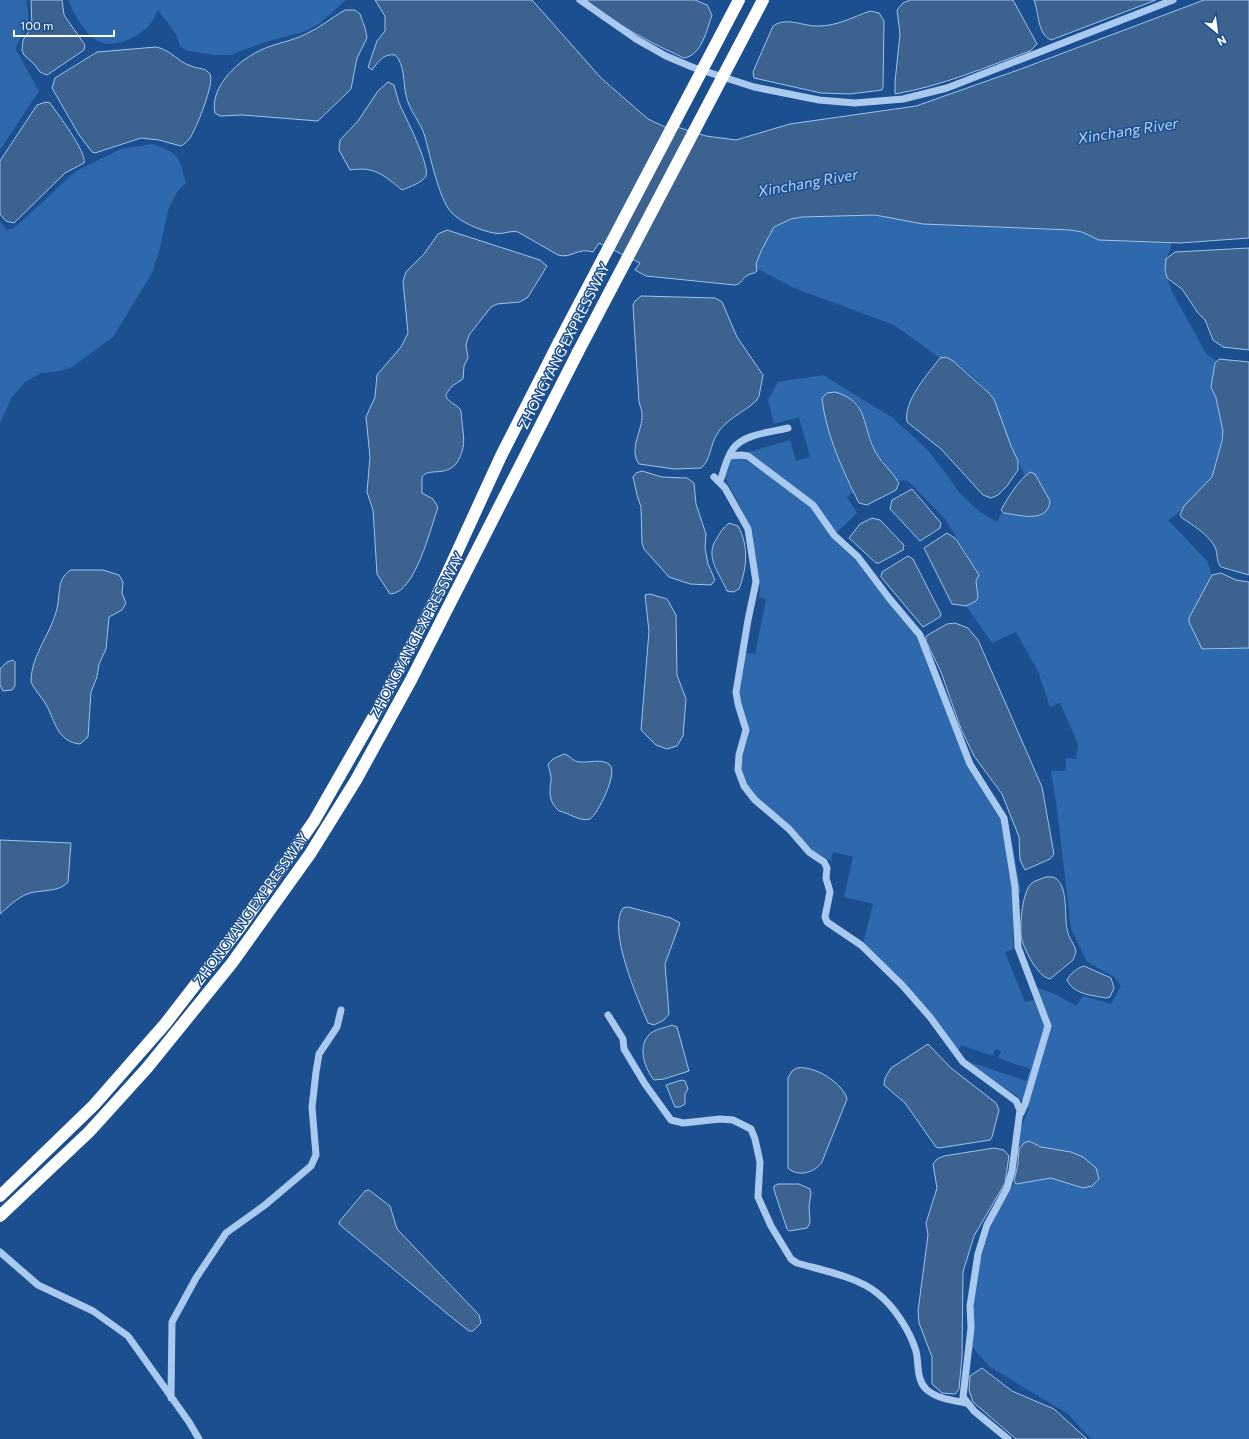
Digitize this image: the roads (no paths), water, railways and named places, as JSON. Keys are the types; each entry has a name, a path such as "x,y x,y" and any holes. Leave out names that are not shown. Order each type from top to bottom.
{"highway":[{"name":"ZHONGYANG EXPRESSWAY","path":"0,1196 94,1104 165,1024 240,927 314,821 374,715 435,600 501,456 738,0"},
{"name":"ZHONGYANG EXPRESSWAY","path":"0,1216 89,1132 148,1068 232,963 310,854 356,780 411,680 578,352 763,0"}],"street":[{"path":"580,0 636,39 686,64 754,87 819,100 856,103 903,99 947,88 1173,0"},
{"path":"788,428 746,438 733,448 717,479 750,534 756,582 736,692 746,730 738,761 738,770 744,786 755,800 789,829 806,849 824,862 830,892 824,917 827,922 862,945 930,1017 963,1062 1016,1102 1021,1112"},
{"path":"729,456 748,456 813,505 834,535 858,557 889,598 920,635 970,764 1004,818 1015,887 1018,947 1046,1017 1048,1026 1021,1112 1016,1136 1012,1171 1007,1188 988,1225 978,1254 970,1306 971,1328 963,1397 966,1403 1008,1439"},
{"path":"171,1398 172,1322 196,1278 226,1233 266,1205 311,1166 314,1161 316,1155 312,1103 318,1060 322,1047 337,1027 341,1010"},
{"path":"608,1015 623,1039 624,1049 645,1084 671,1120 683,1124 720,1119 733,1120 751,1129 755,1139 760,1162 758,1197 771,1226 791,1259 797,1263 859,1282 878,1294 904,1326 912,1342 916,1352 920,1379 923,1386 938,1397 966,1403"},
{"path":"0,1252 38,1285 93,1311 123,1331 139,1348 171,1398 190,1422 199,1439"}],"water":[{"path":"31,0 62,0 64,15 85,45 84,50 47,75 40,72 24,55 22,50 23,40 32,27"},
{"name":"Xinchang River","path":"375,0 532,0 601,78 648,119 665,127 677,127 706,136 736,140 790,124 916,106 1018,70 1204,0 1249,0 1249,238 1180,243 1099,240 1082,232 1070,230 923,224 875,215 802,217 791,219 774,227 756,264 757,271 749,274 735,285 646,276 635,270 640,263 599,243 593,252 583,251 567,256 558,255 518,232 489,232 465,223 451,212 443,197 435,176 421,126 408,101 401,63 395,55 388,55 384,57 372,70 368,67 377,41 385,31 385,16"},
{"path":"586,0 695,0 707,5 712,15 703,41 695,52 684,58 633,32 608,17"},
{"path":"910,0 1013,0 1037,44 1030,51 964,76 912,91 895,94 900,34 897,10 903,3"},
{"path":"1034,0 1156,0 1051,40 1043,33"},
{"path":"345,10 355,10 360,14 367,38 357,58 351,89 318,121 242,115 220,116 215,113 214,103 221,84 245,59 263,49 311,32"},
{"path":"870,11 879,13 884,21 882,90 850,94 821,93 754,78 753,72 773,26 778,23 790,22 813,26 826,26 839,23"},
{"path":"156,47 166,51 186,64 203,69 210,74 210,87 200,116 190,138 181,146 159,140 141,138 95,153 92,152 79,135 52,88 55,78 97,52"},
{"path":"388,82 394,85 399,103 421,151 426,170 426,176 422,181 402,190 390,180 378,173 366,169 350,170 339,150 340,140 358,121 378,91"},
{"path":"46,102 50,103 71,133 81,150 84,163 65,173 14,223 6,221 0,214 0,161 37,105"},
{"path":"447,230 540,260 547,266 528,297 520,302 497,304 491,307 469,335 466,345 468,358 464,366 463,379 452,386 446,394 447,399 458,407 461,412 464,439 462,452 456,464 451,468 445,471 429,472 422,477 422,493 433,499 438,507 421,558 414,572 407,583 399,591 390,594 377,574 373,510 367,492 370,457 366,417 375,397 377,375 401,347 408,333 403,281 406,272 424,254 438,234"},
{"path":"1249,248 1249,350 1223,347 1213,340 1205,320 1198,313 1182,289 1167,278 1165,270 1166,259 1175,252"},
{"path":"641,296 715,298 722,302 737,337 763,375 759,396 756,401 720,429 715,438 709,457 701,468 674,469 639,464 636,458 635,446 642,420 642,414 639,402 633,305"},
{"path":"946,357 953,361 994,399 1018,461 1018,470 1007,486 998,495 991,498 983,495 941,449 907,422 909,405 918,388 940,358"},
{"path":"1219,359 1249,362 1249,575 1221,567 1218,563 1215,547 1212,542 1205,534 1180,515 1184,506 1212,477 1222,441 1223,431 1216,398 1211,387 1215,363"},
{"path":"835,392 846,396 854,402 859,409 863,416 871,443 876,453 899,483 896,490 867,505 859,503 841,465 827,426 822,398 827,393"},
{"path":"642,471 662,477 687,478 694,483 696,504 706,534 705,548 708,564 715,580 711,585 690,584 669,577 644,549 642,543 641,507 633,477 636,473"},
{"path":"1030,472 1035,474 1050,501 1048,508 1044,513 1032,516 1004,513 1001,510 1007,500 1018,484"},
{"path":"912,489 941,523 940,528 920,541 890,509 892,500"},
{"path":"872,518 880,520 904,545 903,550 879,563 876,563 849,538 860,524"},
{"path":"729,523 738,526 742,534 746,557 742,581 739,589 733,592 727,591 712,558 713,545 718,536"},
{"path":"947,533 956,539 979,575 976,581 978,597 976,601 966,606 952,604 924,548"},
{"path":"908,556 913,559 941,614 940,617 923,627 881,577 882,572"},
{"path":"71,570 103,570 119,575 123,582 122,593 126,603 122,610 109,617 106,649 99,664 97,677 91,692 88,737 80,744 67,739 58,730 47,706 31,682 32,671 38,652 56,613 62,580"},
{"path":"1221,573 1236,580 1249,582 1249,648 1202,649 1189,622 1189,618 1212,575"},
{"path":"650,594 667,599 676,615 677,675 686,699 683,736 677,746 667,749 656,745 641,730 649,631 645,595"},
{"path":"955,623 968,628 978,640 1042,787 1054,854 1050,859 1025,870 1020,860 1019,837 1002,794 974,756 961,729 941,672 926,641 926,636 947,624"},
{"path":"13,660 15,662 15,686 12,690 3,691 0,685 0,669 7,662"},
{"path":"564,754 578,762 600,761 607,763 612,769 606,793 598,810 590,819 586,820 578,818 559,811 553,804 550,793 551,777 548,764 553,759"},
{"path":"0,840 71,843 68,882 60,888 27,894 0,914"},
{"path":"1046,877 1053,877 1058,880 1062,886 1065,900 1066,923 1076,952 1073,960 1050,979 1041,974 1029,957 1021,935 1023,904 1027,890 1033,882"},
{"path":"628,907 671,918 680,923 665,964 669,1014 664,1020 654,1025 648,1023 643,1012 631,982 621,948 619,918 623,908"},
{"path":"1084,966 1111,978 1114,988 1110,997 1106,998 1084,994 1074,989 1070,985 1067,980 1069,977 1077,969"},
{"path":"672,1025 677,1027 689,1071 664,1079 654,1080 645,1064 643,1046 645,1040 651,1033"},
{"path":"928,1044 951,1068 996,1103 999,1110 990,1140 939,1148 936,1147 905,1103 884,1085 885,1078 891,1068"},
{"path":"797,1068 811,1069 827,1076 840,1087 847,1099 822,1162 816,1169 802,1173 797,1173 788,1168 788,1078 792,1071"},
{"path":"682,1080 685,1081 688,1089 685,1094 685,1104 680,1107 675,1107 666,1085"},
{"path":"1029,1141 1041,1147 1071,1152 1083,1157 1096,1168 1099,1179 1092,1186 1083,1188 1051,1178 1016,1184 1014,1181 1018,1164 1019,1149 1024,1143"},
{"path":"994,1148 1004,1150 1009,1156 1005,1183 974,1236 963,1272 962,1356 959,1389 955,1394 942,1393 932,1384 932,1357 919,1323 918,1311 928,1235 926,1223 937,1188 933,1164 937,1159 944,1156"},
{"path":"778,1184 799,1184 810,1189 810,1223 807,1228 789,1231 787,1229 774,1190 774,1186"},
{"path":"369,1190 390,1206 397,1229 479,1315 481,1323 473,1331 469,1331 450,1316 340,1225 339,1222 365,1191"},
{"path":"982,1368 1012,1391 1054,1409 1087,1439 1016,1439 973,1402 969,1390 970,1376"}]}
